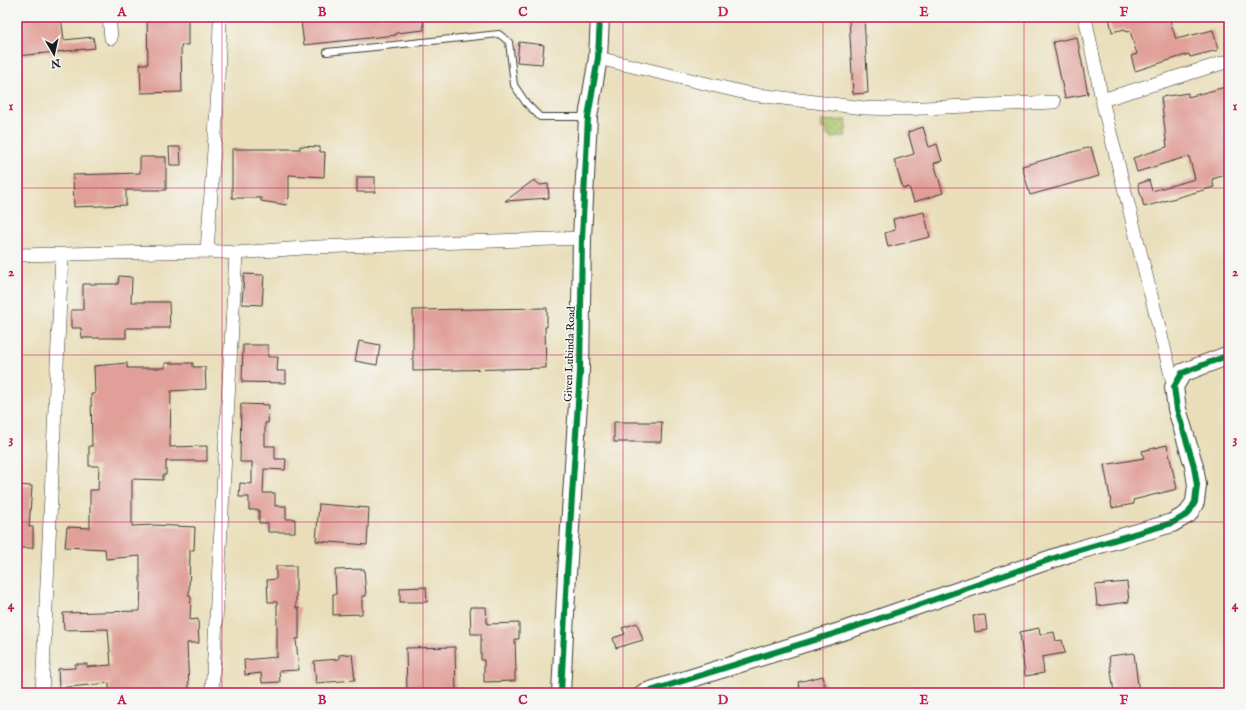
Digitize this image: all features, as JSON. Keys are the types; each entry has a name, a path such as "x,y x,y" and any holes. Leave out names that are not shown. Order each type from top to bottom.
{"street":[{"path":"109,17 111,38"},
{"name":"Given Lubinda Road","path":"561,693 580,372 582,238 588,117 598,58 600,17"},
{"path":"644,693 846,630 1054,558 1172,523 1188,514 1195,502 1197,485 1194,466 1177,409 1174,375 1102,100 1085,17"},
{"path":"207,251 217,106 220,23"},
{"path":"598,58 750,94 864,108 902,109 1054,102"},
{"path":"1102,100 1229,61"},
{"path":"17,255 207,251 236,253 317,247 582,238"},
{"path":"212,693 236,253"},
{"path":"42,693 62,255"},
{"path":"1174,375 1229,355"}],"lane":[{"path":"326,52 499,34 509,42 514,85 526,103 540,117 588,117"}],"green space":[{"path":"847,120 845,137 830,138 826,134 828,129 822,129 820,121"}],"building":[{"path":"17,17 61,17 64,40 93,37 95,48 17,56"},
{"path":"147,17 188,17 188,45 181,45 182,92 141,93 140,64 148,64"},
{"path":"336,17 423,17 424,30 396,33 396,35 304,45 301,21"},
{"path":"849,17 864,17 868,93 853,94"},
{"path":"1109,17 1169,17 1176,39 1213,30 1218,50 1190,57 1189,54 1135,71 1131,56 1137,54 1130,31 1126,32 1125,29 1112,32"},
{"path":"1077,37 1088,94 1065,98 1053,42"},
{"path":"519,42 544,45 542,64 517,62"},
{"path":"1229,86 1229,174 1212,179 1214,187 1144,207 1138,184 1149,180 1152,191 1195,179 1189,156 1137,172 1133,158 1167,147 1161,97 1188,93 1188,97"},
{"path":"923,127 929,147 937,144 942,161 934,163 943,193 914,202 909,187 903,189 894,160 914,154 908,132"},
{"path":"300,146 320,147 320,152 325,152 324,177 289,175 289,198 287,205 261,201 261,198 232,198 232,149 300,149"},
{"path":"169,147 180,147 181,165 170,165"},
{"path":"1091,147 1099,176 1030,195 1022,166"},
{"path":"140,157 166,157 166,190 126,190 126,205 74,207 73,175 140,173"},
{"path":"357,177 375,177 375,192 357,192"},
{"path":"534,180 540,185 548,184 549,198 505,201"},
{"path":"924,212 930,237 888,247 885,233 895,230 893,219"},
{"path":"244,274 264,275 262,305 242,304"},
{"path":"119,276 132,277 131,302 169,302 170,328 126,328 126,338 82,338 81,328 71,328 71,310 83,310 83,284 118,284"},
{"path":"547,308 547,327 545,327 546,368 413,371 413,310"},
{"path":"359,341 380,345 377,365 355,361"},
{"path":"243,345 268,345 268,357 278,357 277,371 286,371 286,383 242,382"},
{"path":"127,363 127,368 165,368 165,363 193,363 193,367 205,367 206,389 171,391 170,447 207,446 207,461 166,461 166,475 163,475 163,480 132,479 132,526 154,525 195,527 194,550 190,550 189,596 191,597 190,620 198,619 199,643 187,643 189,689 109,693 109,683 59,688 58,669 75,668 75,664 87,664 87,667 111,665 108,629 64,630 63,613 140,611 140,556 106,559 105,549 65,547 67,527 90,528 90,490 98,490 99,466 89,466 89,446 92,446 91,394 95,394 94,366"},
{"path":"241,404 269,405 268,423 265,423 265,446 275,446 275,459 286,459 285,470 264,469 263,493 275,493 275,506 286,506 286,519 295,519 295,532 268,532 268,523 259,523 259,510 249,510 249,497 239,497 240,483 252,484 252,462 240,462"},
{"path":"614,422 662,422 661,442 614,442"},
{"path":"1167,445 1177,489 1133,500 1134,504 1112,508 1104,465 1144,458 1142,451"},
{"path":"17,485 32,486 29,527 33,527 33,548 17,548"},
{"path":"319,504 369,508 367,545 316,541"},
{"path":"276,566 296,566 296,608 299,608 299,639 296,639 299,670 279,671 280,682 262,683 261,673 245,675 244,660 277,657 277,602 268,602 267,580 276,579"},
{"path":"364,569 366,596 362,596 362,614 333,615 333,594 336,594 335,570"},
{"path":"1127,582 1129,602 1097,606 1095,585"},
{"path":"426,587 427,602 400,602 400,588"},
{"path":"470,607 486,607 487,624 519,623 519,639 515,639 515,681 484,682 484,660 481,660 481,634 471,634"},
{"path":"985,615 987,630 975,632 973,616"},
{"path":"637,623 643,640 616,648 613,638 625,634 622,628"},
{"path":"1039,628 1040,635 1054,632 1056,641 1062,640 1065,653 1042,657 1044,673 1025,676 1020,632"},
{"path":"455,647 456,693 407,693 406,648"},
{"path":"1134,653 1139,693 1114,693 1109,656"},
{"path":"352,654 355,680 316,683 314,661 339,659 339,655"},
{"path":"823,676 827,693 801,693 798,682"}],"cycle path":[{"path":"561,693 580,372 582,238 588,117 598,58 600,17"},
{"path":"644,693 846,630 1069,553 1172,523 1188,514 1195,502 1197,485 1194,466 1177,409 1174,387 1182,373 1229,355"}]}
